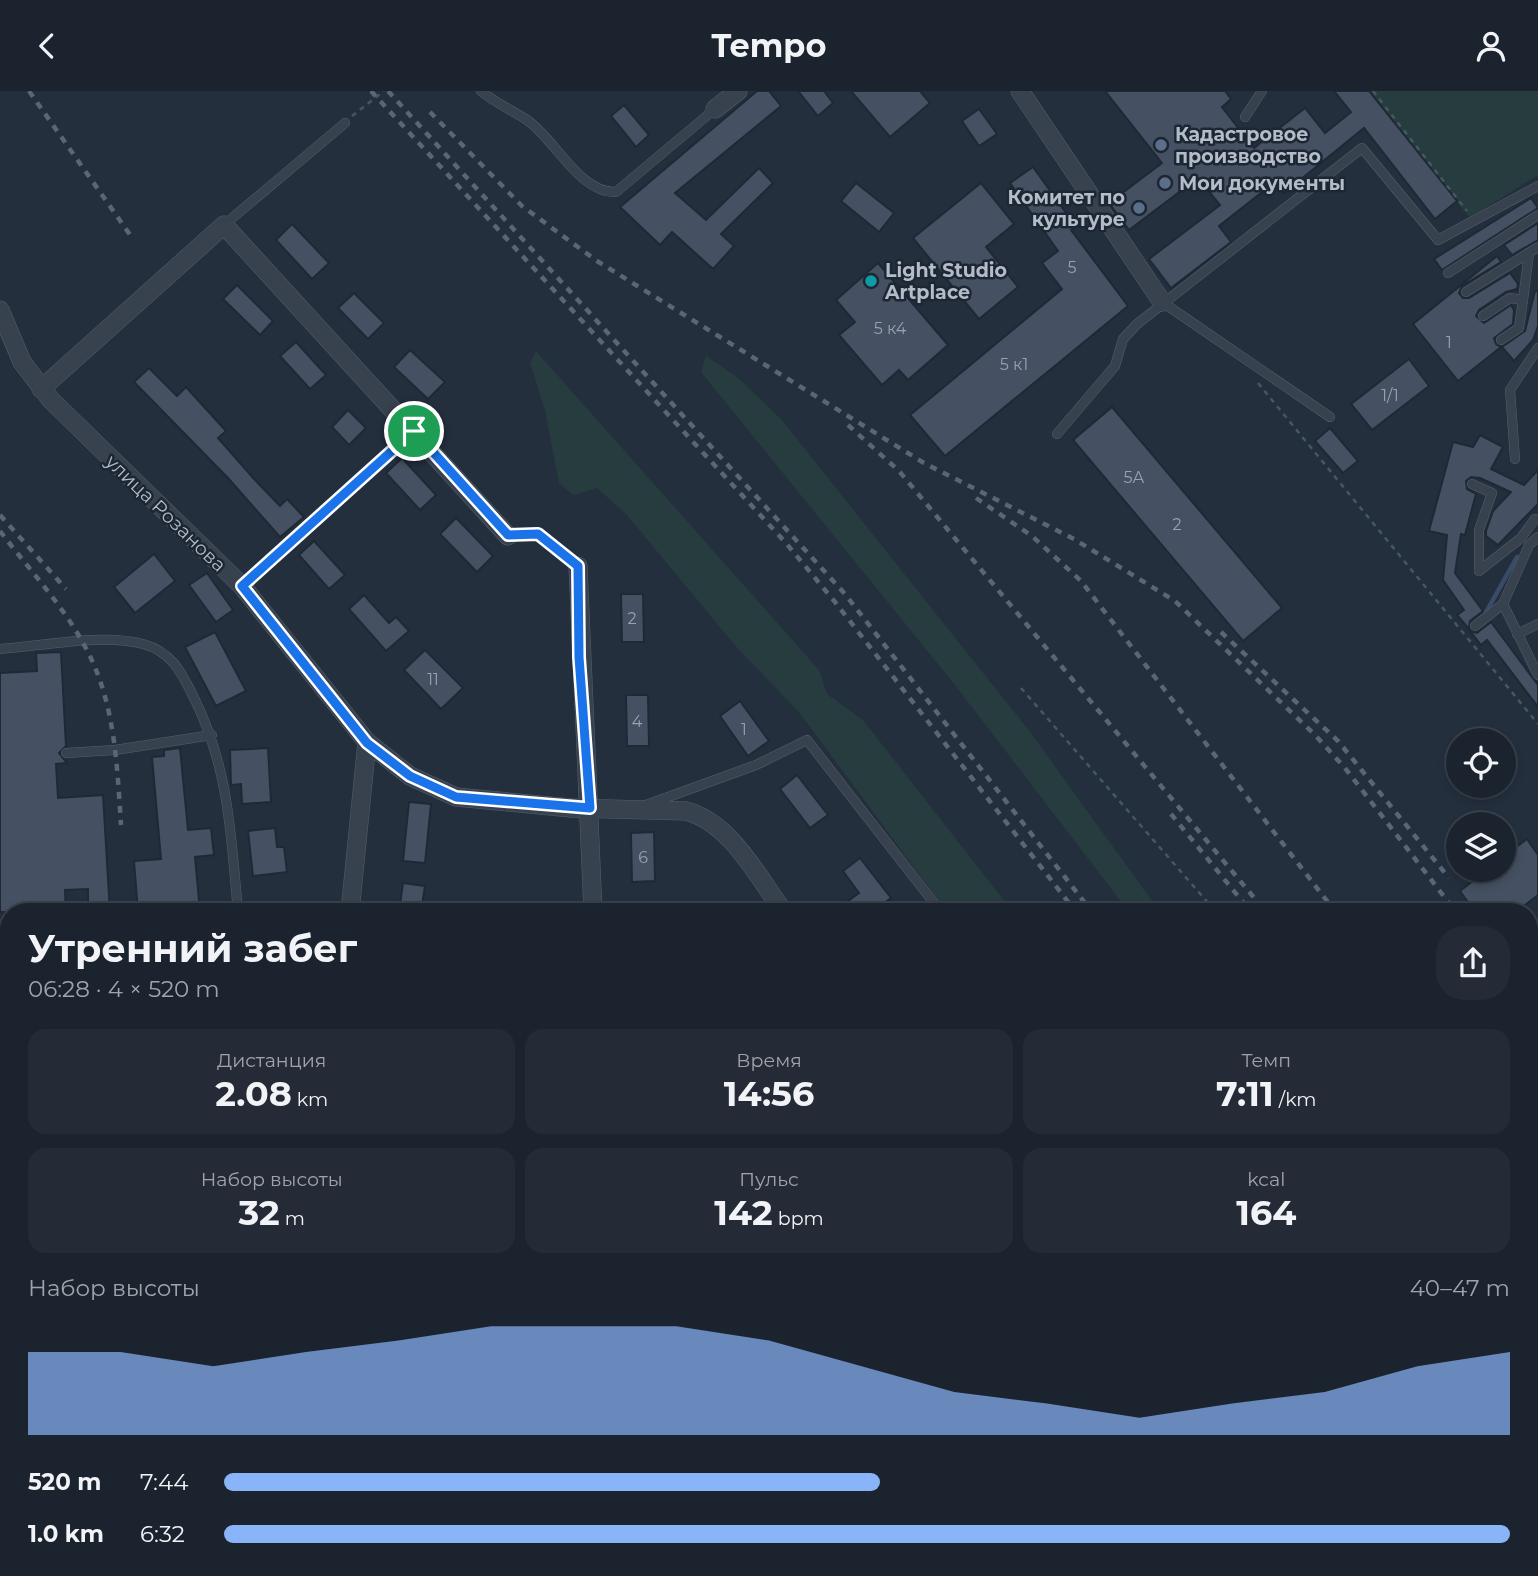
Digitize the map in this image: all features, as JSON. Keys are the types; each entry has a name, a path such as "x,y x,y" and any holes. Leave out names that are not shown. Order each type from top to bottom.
{"street":[{"path":"715,109 738,91"},
{"path":"1020,91 1162,302"},
{"path":"41,389 224,225 508,535"},
{"name":"улица Розанова","path":"0,310 22,362 41,389 242,586 367,743 410,776 456,797 590,808 686,811 713,821 777,903"},
{"path":"578,566 579,657 590,808 593,903"},
{"path":"351,903 367,743"}],"lane":[{"path":"481,91 528,121 562,153 584,180 608,193 616,192 715,109"},
{"path":"1245,117 1262,91"},
{"path":"224,225 345,123"},
{"path":"1057,434 1115,366 1123,339 1162,302 1186,288 1362,148 1438,240 1538,186"},
{"path":"1448,274 1538,215"},
{"path":"1466,292 1538,247"},
{"path":"1501,340 1523,329 1523,300 1529,253"},
{"path":"1483,316 1510,298 1523,300"},
{"path":"1162,302 1330,417"},
{"path":"1515,459 1510,390 1538,348"},
{"path":"242,586 414,431"},
{"path":"1472,484 1492,493 1479,530 1479,571 1521,538 1535,519"},
{"path":"1475,626 1503,604 1529,545 1538,537"},
{"path":"1521,538 1529,545"},
{"path":"1503,604 1538,675"},
{"path":"1517,634 1538,624"},
{"path":"0,649 126,640 166,654 178,666 212,735 227,795 237,903"},
{"path":"66,753 116,750 212,735"},
{"path":"638,808 756,765 807,740 934,903"}],"path":[{"path":"345,123 384,91"},
{"path":"1373,91 1475,222"},
{"path":"1252,376 1538,724"},
{"path":"508,535 538,534 578,566"},
{"path":"1021,688 1208,903"}],"green space":[{"path":"1369,91 1538,91 1538,175 1470,218"},
{"path":"536,351 819,670 827,694 863,720 1006,903 940,903 799,712 739,650 626,514 597,488 574,495 559,483 545,410 530,363"},
{"path":"706,356 737,377 781,419 1031,733 1154,903 1122,903 955,685 701,372"}],"building":[{"path":"757,91 769,91 781,106 675,193 706,220 759,168 773,183 721,234 734,246 713,269 672,232 660,245 620,207"},
{"path":"798,91 824,91 833,103 818,116"},
{"path":"851,91 920,91 930,103 890,137"},
{"path":"1105,91 1225,91 1231,99 1222,107 1254,148 1305,108 1325,133 1351,112 1334,91 1369,91 1457,201 1435,219 1364,128 1284,193 1275,182 1219,226 1231,242 1171,288 1149,259 1220,205 1198,178 1129,230 1109,203 1162,163"},
{"path":"624,105 649,135 636,147 611,116"},
{"path":"979,109 997,134 979,146 962,121"},
{"path":"1033,167 1076,227 1071,230 1128,306 945,456 910,415 1062,289 1042,263 1058,251 1010,183"},
{"path":"856,183 894,213 879,232 841,201"},
{"path":"981,183 1014,224 986,247 1018,287 979,319 913,238"},
{"path":"1531,198 1538,208 1442,270 1434,259"},
{"path":"1538,223 1538,240 1512,255 1504,245"},
{"path":"292,224 329,263 312,279 276,240"},
{"path":"1497,256 1501,262 1462,286 1459,293 1463,298 1469,298 1510,273 1518,284 1517,289 1506,292 1479,310 1476,316 1484,323 1511,305 1514,310 1513,324 1494,338 1496,344 1501,347 1458,381 1413,324"},
{"path":"878,263 948,345 908,380 899,370 882,385 839,335 855,322 836,300"},
{"path":"237,285 273,321 260,335 223,299"},
{"path":"1535,291 1538,291 1538,326 1533,340 1514,361 1502,347 1525,331"},
{"path":"354,293 384,323 368,339 338,308"},
{"path":"296,342 326,375 310,389 280,356"},
{"path":"410,350 445,382 428,399 394,367"},
{"path":"1409,359 1429,386 1372,430 1351,404"},
{"path":"149,368 177,396 186,387 226,431 218,438 255,480 280,506 287,499 304,517 280,537 228,478 134,382"},
{"path":"1112,407 1282,608 1243,641 1073,440"},
{"path":"348,410 366,428 349,445 332,427"},
{"path":"1330,428 1358,461 1343,473 1315,441"},
{"path":"1480,435 1503,447 1491,469 1524,485 1538,470 1538,504 1498,545 1486,536 1486,531 1493,511 1511,492 1480,478 1471,477 1466,481 1467,489 1476,494 1465,535 1461,534 1455,573 1483,611 1470,621 1469,629 1457,615 1464,610 1443,580 1447,535 1429,531 1453,442 1473,447"},
{"path":"402,458 436,495 420,510 386,473"},
{"path":"456,518 493,556 477,572 440,534"},
{"path":"314,541 345,575 329,589 299,555"},
{"path":"154,554 175,581 135,613 114,587"},
{"path":"207,573 233,610 216,622 189,585"},
{"path":"621,594 643,594 644,642 622,642"},
{"path":"364,595 389,623 396,617 409,631 386,651 349,609"},
{"path":"1491,622 1538,685 1538,707 1487,640 1481,645 1470,631 1477,633"},
{"path":"215,632 246,691 216,706 185,647"},
{"path":"425,650 463,688 441,709 404,670"},
{"path":"61,652 66,746 59,753 67,763 56,764 58,798 103,795 109,903 88,903 88,889 65,890 66,903 0,903 0,673 37,671 36,653"},
{"path":"626,695 648,695 649,746 627,746"},
{"path":"740,701 769,741 748,756 720,716"},
{"path":"180,748 188,830 211,828 214,855 195,857 199,903 137,903 134,861 161,859 152,757 164,756 164,750"},
{"path":"268,748 271,802 242,804 241,784 231,785 230,750"},
{"path":"797,775 828,815 810,828 780,789"},
{"path":"409,802 431,804 425,863 403,861"},
{"path":"275,828 277,847 284,847 287,872 253,876 248,831"},
{"path":"654,832 655,881 632,882 631,833"},
{"path":"1527,839 1538,855 1538,895 1528,903 1469,903 1460,891 1472,882 1516,882 1516,847"},
{"path":"860,858 891,898 884,903 845,903 859,893 843,871"},
{"path":"403,883 425,886 422,903 400,903"}],"waterway":[{"path":"1485,614 1517,557"}],"railway":[{"path":"29,91 133,239"},
{"path":"371,91 785,542 835,602 1069,903"},
{"path":"388,91 845,594 1085,903"},
{"path":"430,112 522,206 597,261 924,463 1074,539 1175,601 1315,735 1345,768 1449,903"},
{"path":"848,425 899,471 1259,903"},
{"path":"976,498 1032,536 1081,581 1328,903"},
{"path":"0,515 66,589"},
{"path":"0,531 65,614 94,664 102,686 112,732 121,825"},
{"path":"1221,632 1338,741 1446,874"},
{"path":"1171,814 1244,903"}],"place":[{"name":"Кадастровое производство","path":"1161,145"},
{"name":"Мои документы","path":"1165,183"},
{"name":"Комитет по культуре","path":"1139,208"},
{"name":"Light Studio Artplace","path":"871,281"}],"route":[{"path":"414,431 508,535 538,534 578,566 579,657 590,808 456,797 410,776 367,743 242,586 414,431"}]}
